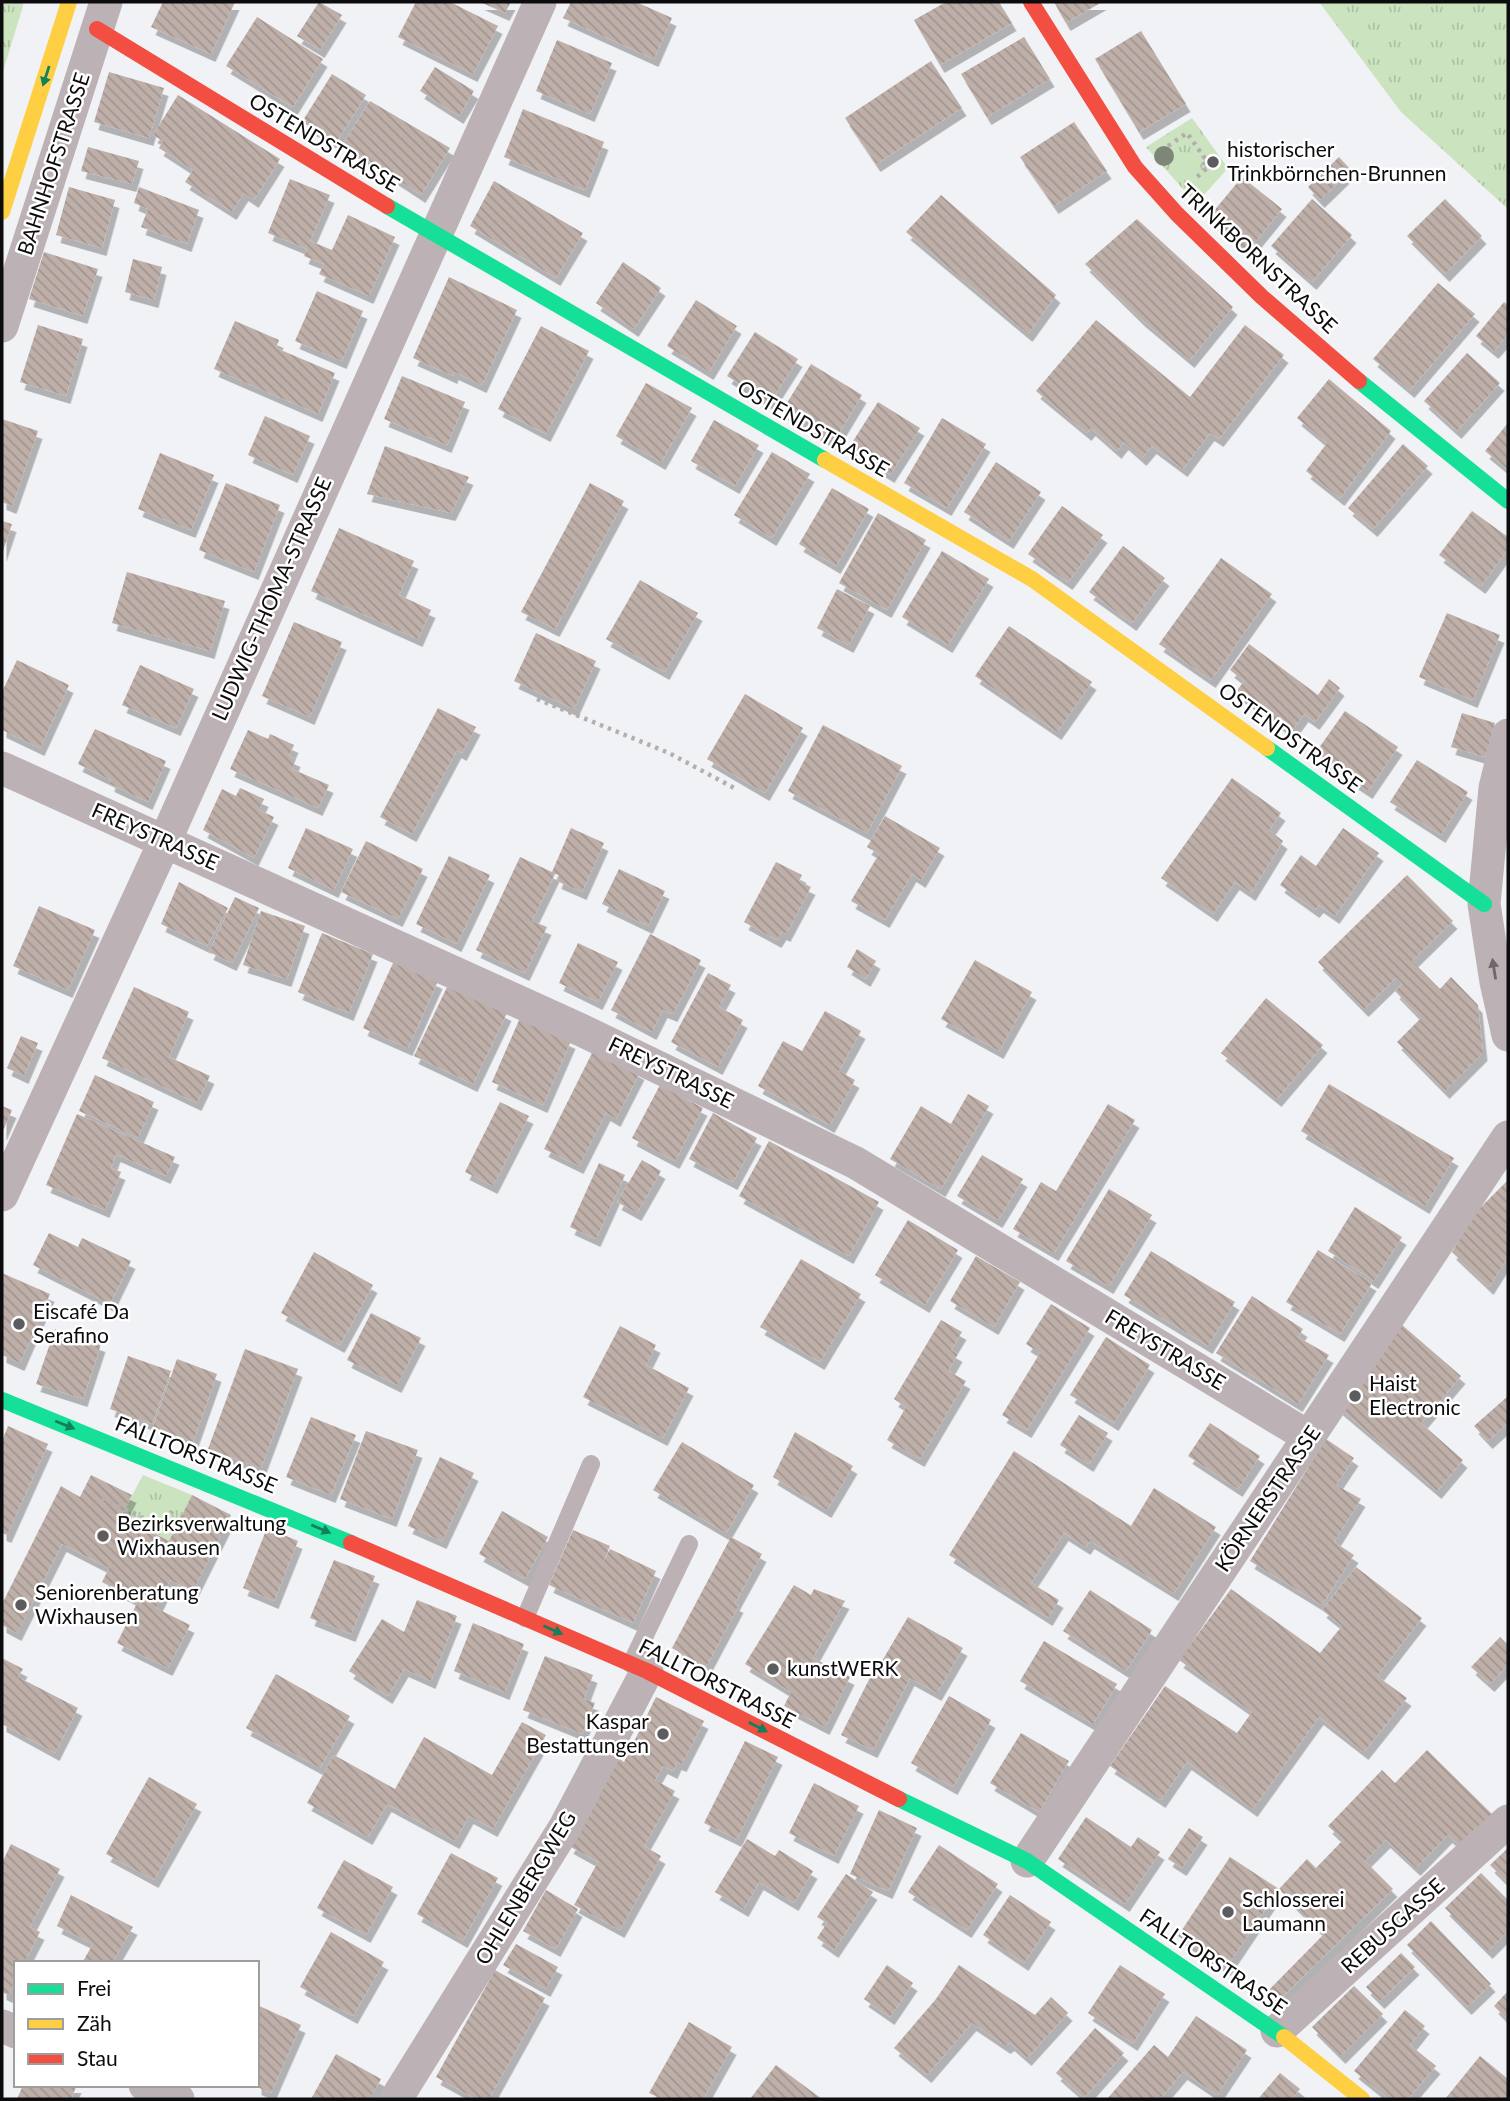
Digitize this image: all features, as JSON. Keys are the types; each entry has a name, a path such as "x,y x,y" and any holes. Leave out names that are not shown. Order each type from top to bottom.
{"street":[{"name":"LUDWIG-THOMA-STRASSE","path":"2,1195 165,841 434,234 540,2"},
{"name":"TRINKBORNSTRASSE","path":"1031,2 1135,167 1177,214 1262,297 1380,398 1508,501"},
{"name":"BAHNHOFSTRASSE","path":"2,212 67,5"},
{"name":"OSTENDSTRASSE","path":"102,15 434,234 1032,579 1484,904"},
{"name":"BAHNHOFSTRASSE","path":"2,326 102,15"},
{"path":"1508,735 1495,788 1484,904 1496,982 1508,1035"},
{"name":"FREYSTRASSE","path":"2,768 581,1030 856,1163 1309,1437"},
{"name":"KÖRNERSTRASSE","path":"1027,1861 1508,1137"},
{"name":"FALLTORSTRASSE","path":"2,1400 287,1515 639,1667 903,1802 1027,1861 1277,2031 1362,2099"},
{"name":"OHLENBERGWEG","path":"396,2099 565,1827 639,1667"},
{"name":"REBUSGASSE","path":"1277,2031 1508,1821"},
{"path":"150,2087 178,2099"}],"lane":[{"path":"525,1618 591,1464"},
{"path":"639,1667 689,1544"}],"path":[{"path":"537,699 669,753 736,789"},
{"path":"103,1498 163,1528 176,1503"}],"green space":[{"path":"2,2 23,2 23,6 2,75"},
{"path":"1319,2 1508,2 1508,209 1401,112"},
{"path":"1192,118 1228,168 1196,204 1146,147"},
{"path":"143,1475 192,1495 169,1541 121,1516"}],"building":[{"path":"163,2 235,2 211,54 151,27"},
{"path":"319,2 342,15 320,50 297,36"},
{"path":"416,2 450,2 498,26 473,74 398,37"},
{"path":"480,2 511,2 505,13"},
{"path":"571,2 636,2 672,18 654,59 563,18"},
{"path":"946,2 999,2 1012,23 940,65 914,20"},
{"path":"1054,2 1102,2 1066,23"},
{"path":"257,17 323,59 293,107 226,66"},
{"path":"1141,31 1186,104 1139,132 1095,59"},
{"path":"1024,37 1050,79 987,117 961,74"},
{"path":"557,40 612,63 590,114 536,91"},
{"path":"931,61 962,108 876,164 845,118"},
{"path":"435,67 474,91 459,116 420,91"},
{"path":"109,72 164,88 149,138 94,122"},
{"path":"332,74 366,95 336,143 302,122"},
{"path":"178,95 280,159 254,200 244,193 232,212 185,182 193,170 159,148 163,141 153,135"},
{"path":"370,101 450,148 421,195 343,144"},
{"path":"523,109 604,142 585,190 504,157"},
{"path":"1074,122 1107,171 1054,206 1020,157"},
{"path":"88,147 139,161 132,184 81,171"},
{"path":"1339,157 1351,170 1320,200 1308,187"},
{"path":"1242,177 1282,209 1248,251 1208,218"},
{"path":"290,179 330,195 310,241 332,250 348,215 395,237 369,296 319,274 324,264 304,256 307,249 268,233"},
{"path":"494,181 583,233 556,278 470,226"},
{"path":"69,187 115,200 102,248 56,235"},
{"path":"139,187 199,210 187,244 141,227 148,209 134,203"},
{"path":"941,195 1056,295 1028,334 906,232"},
{"path":"1312,199 1352,235 1312,282 1271,246"},
{"path":"1445,199 1482,236 1445,274 1407,236"},
{"path":"1137,219 1233,307 1190,360 1141,319 1085,264"},
{"path":"44,252 98,269 83,316 29,299"},
{"path":"133,259 162,267 154,300 125,292"},
{"path":"623,262 661,288 634,329 596,303"},
{"path":"449,277 517,310 482,385 454,372 453,376 413,358"},
{"path":"1438,283 1475,314 1410,390 1373,359"},
{"path":"317,291 363,311 342,361 295,341"},
{"path":"696,300 737,326 709,372 667,346"},
{"path":"1504,302 1508,305 1508,335 1494,351 1476,336"},
{"path":"1096,320 1190,397 1245,325 1284,355 1219,439 1210,433 1183,469 1152,446 1142,458 1124,442 1117,451 1091,428 1087,433 1036,391"},
{"path":"235,321 279,340 276,348 335,373 318,414 214,369"},
{"path":"38,325 83,339 66,396 20,382"},
{"path":"541,326 589,351 546,434 498,409"},
{"path":"755,332 798,359 770,403 727,376"},
{"path":"1467,353 1500,383 1457,431 1424,401"},
{"path":"811,364 862,395 833,443 782,411"},
{"path":"402,376 465,402 447,445 384,419"},
{"path":"1329,379 1391,431 1340,498 1306,471 1327,443 1297,418"},
{"path":"646,383 692,408 661,462 616,436"},
{"path":"878,402 920,428 890,475 848,449"},
{"path":"265,416 310,436 293,475 248,455"},
{"path":"942,418 986,444 947,508 904,483"},
{"path":"2,419 38,431 12,506 2,502"},
{"path":"714,420 759,445 735,486 691,461"},
{"path":"1508,423 1508,470 1485,451"},
{"path":"1403,444 1428,466 1373,529 1348,508"},
{"path":"385,446 469,477 451,513 367,494"},
{"path":"772,452 810,474 772,538 734,515"},
{"path":"160,453 214,475 191,530 138,509"},
{"path":"996,462 1041,492 1009,541 964,512"},
{"path":"226,483 280,505 254,572 199,550"},
{"path":"590,483 624,501 555,629 521,612"},
{"path":"832,488 869,509 836,566 799,544"},
{"path":"1062,506 1103,535 1068,582 1028,554"},
{"path":"1472,511 1508,537 1508,549 1481,586 1439,555"},
{"path":"878,513 926,540 887,610 839,583"},
{"path":"2,521 12,524 2,554"},
{"path":"339,528 414,561 399,595 431,610 418,639 311,591"},
{"path":"1123,546 1165,578 1132,623 1089,592"},
{"path":"942,551 989,579 948,645 902,617"},
{"path":"1221,558 1272,594 1211,680 1159,644"},
{"path":"127,572 225,601 210,651 112,623"},
{"path":"640,580 698,613 665,672 606,639"},
{"path":"837,589 870,606 849,645 817,628"},
{"path":"1447,613 1500,635 1473,700 1419,677"},
{"path":"294,622 342,642 310,717 262,696"},
{"path":"1009,626 1092,682 1057,732 975,676"},
{"path":"536,633 596,661 574,709 514,681"},
{"path":"1249,644 1318,695 1329,679 1340,688 1315,722 1304,714 1291,732 1236,692 1244,681 1230,670"},
{"path":"17,660 69,685 40,748 2,730 2,692"},
{"path":"140,665 194,689 176,728 122,705"},
{"path":"745,694 803,728 765,793 707,759"},
{"path":"438,708 476,727 462,753 457,750 412,834 380,817"},
{"path":"1345,711 1398,747 1368,791 1314,755"},
{"path":"1462,713 1495,723 1485,757 1451,747"},
{"path":"823,725 902,766 867,833 788,791"},
{"path":"95,729 166,761 148,802 110,784 111,780 78,764"},
{"path":"248,730 268,739 270,734 294,745 289,756 296,759 292,769 329,785 318,808 230,769"},
{"path":"1417,760 1468,792 1441,835 1390,802"},
{"path":"1232,778 1281,813 1269,830 1283,841 1251,893 1235,882 1213,914 1161,878"},
{"path":"240,788 264,799 259,810 274,817 254,858 203,830 222,789 236,796"},
{"path":"885,816 940,848 921,880 912,874 885,920 851,901 879,854 867,847"},
{"path":"306,828 353,849 334,890 288,868"},
{"path":"571,828 604,843 582,892 557,881 559,875 555,874 532,921 547,927 525,973 476,950 520,857 552,872"},
{"path":"1343,828 1379,853 1335,916 1319,905 1315,910 1280,885 1301,855 1316,866"},
{"path":"366,841 423,869 398,919 341,892"},
{"path":"449,856 490,875 457,944 416,924"},
{"path":"776,862 802,875 799,881 811,887 786,934 782,932 777,940 744,922"},
{"path":"619,869 665,891 648,926 602,904"},
{"path":"1407,875 1453,921 1412,961 1440,989 1451,977 1478,1005 1483,1053 1445,1091 1397,1042 1421,1018 1395,991 1402,984 1396,978 1364,1009 1318,962"},
{"path":"179,882 228,908 207,946 161,924"},
{"path":"235,897 259,908 232,963 209,952"},
{"path":"39,906 95,930 68,990 13,966"},
{"path":"261,911 305,926 287,979 243,965"},
{"path":"322,933 373,954 349,1013 298,992"},
{"path":"650,934 701,960 673,1014 663,1010 652,1032 611,1010"},
{"path":"578,943 618,962 598,1002 559,983"},
{"path":"857,949 876,961 866,979 847,967"},
{"path":"975,960 1032,992 999,1051 941,1019"},
{"path":"394,961 438,981 408,1048 363,1028"},
{"path":"708,973 731,985 719,1007 743,1020 718,1067 671,1042"},
{"path":"448,985 507,1013 473,1084 414,1056"},
{"path":"134,987 189,1012 169,1057 210,1076 197,1103 102,1058"},
{"path":"1266,998 1323,1045 1277,1099 1221,1053"},
{"path":"825,1011 861,1031 839,1071 855,1080 830,1125 758,1086 783,1041 802,1051"},
{"path":"520,1018 571,1041 543,1105 492,1082"},
{"path":"21,1036 38,1043 24,1076 7,1068"},
{"path":"594,1049 640,1072 616,1119 606,1113 579,1166 544,1149"},
{"path":"95,1075 154,1102 138,1138 79,1111"},
{"path":"1329,1084 1454,1158 1425,1206 1301,1131"},
{"path":"660,1085 703,1108 675,1161 632,1138"},
{"path":"968,1094 989,1106 941,1189 890,1159 921,1106 951,1124"},
{"path":"500,1102 529,1116 493,1186 465,1172"},
{"path":"1108,1104 1135,1120 1054,1253 1013,1229 1041,1182 1056,1191"},
{"path":"2,1106 12,1110 2,1133"},
{"path":"713,1113 757,1138 733,1182 689,1159"},
{"path":"77,1114 175,1157 166,1176 116,1154 111,1168 121,1172 105,1210 46,1185"},
{"path":"769,1141 879,1202 849,1256 739,1196"},
{"path":"982,1155 1023,1179 998,1220 957,1196"},
{"path":"642,1160 661,1171 637,1213 617,1202"},
{"path":"599,1163 625,1175 596,1239 570,1227"},
{"path":"1508,1180 1508,1257 1489,1287 1452,1252 1474,1214"},
{"path":"1109,1189 1152,1215 1109,1286 1066,1261"},
{"path":"1355,1207 1402,1237 1374,1281 1328,1251"},
{"path":"908,1220 958,1250 925,1305 875,1275"},
{"path":"49,1233 78,1247 82,1238 131,1261 110,1304 33,1265"},
{"path":"1318,1250 1372,1283 1340,1334 1286,1302"},
{"path":"1151,1251 1235,1302 1208,1346 1124,1295"},
{"path":"314,1252 373,1285 340,1345 281,1313"},
{"path":"976,1256 1020,1282 994,1327 950,1301"},
{"path":"801,1259 861,1294 820,1362 760,1327"},
{"name":"Eiscafé Da Serafino","path":"2,1273 50,1294 20,1363 2,1355"},
{"path":"1252,1296 1303,1329 1298,1337 1329,1355 1298,1404 1216,1353"},
{"path":"1051,1304 1090,1328 1027,1430 1002,1415 1040,1353 1026,1344"},
{"path":"371,1313 421,1338 397,1385 347,1360"},
{"path":"941,1320 962,1332 951,1350 958,1354 948,1371 966,1381 920,1459 887,1440 906,1407 894,1399"},
{"path":"1401,1324 1461,1376 1421,1423 1463,1460 1437,1491 1338,1407"},
{"path":"620,1326 656,1345 646,1365 689,1388 663,1438 583,1397"},
{"path":"55,1329 101,1344 83,1399 36,1384"},
{"path":"1106,1337 1150,1365 1114,1423 1070,1395"},
{"path":"245,1349 298,1369 261,1468 208,1449"},
{"path":"128,1356 171,1371 152,1424 110,1409"},
{"path":"177,1359 217,1374 193,1442 153,1427"},
{"path":"1508,1396 1508,1423 1488,1441 1474,1426"},
{"path":"1079,1415 1108,1433 1089,1464 1060,1445"},
{"path":"311,1417 356,1435 331,1495 286,1477"},
{"path":"1210,1423 1260,1456 1238,1489 1188,1456"},
{"path":"8,1426 48,1444 7,1535 2,1533 2,1441"},
{"path":"366,1431 418,1450 392,1519 340,1499"},
{"path":"795,1432 853,1466 827,1510 773,1477"},
{"path":"1326,1439 1354,1458 1336,1485 1361,1499 1334,1542 1354,1555 1322,1605 1250,1561"},
{"path":"682,1442 754,1485 726,1533 653,1490"},
{"path":"1014,1451 1131,1526 1154,1488 1216,1527 1174,1593 1090,1541 1086,1547 1064,1533 1031,1583 1059,1600 1048,1618 949,1555"},
{"path":"440,1457 474,1473 442,1541 408,1526"},
{"path":"91,1475 132,1495 121,1516 169,1541 192,1495 231,1515 193,1591 170,1580 156,1608 190,1625 168,1668 117,1643 138,1601 102,1582 109,1568 62,1544 17,1633 2,1625 2,1604 61,1486 80,1497"},
{"path":"502,1511 548,1537 525,1579 479,1554"},
{"path":"267,1528 298,1541 274,1601 243,1588"},
{"path":"573,1530 610,1546 600,1569 610,1549 656,1571 633,1623 549,1585"},
{"path":"731,1537 762,1554 735,1603 739,1605 706,1667 672,1648"},
{"path":"334,1560 375,1576 351,1634 310,1618"},
{"path":"1356,1567 1422,1618 1377,1676 1407,1698 1364,1752 1319,1717 1253,1809 1187,1762 1161,1800 1110,1766 1165,1686 1237,1733 1252,1712 1179,1660 1231,1589 1320,1653 1342,1626 1322,1610"},
{"path":"794,1585 811,1595 814,1589 845,1601 813,1658 850,1677 825,1727 784,1706 791,1692 745,1664"},
{"path":"1090,1590 1152,1630 1126,1671 1063,1631"},
{"path":"417,1600 457,1616 431,1681 404,1669 388,1696 349,1671 382,1619 404,1632"},
{"path":"908,1617 963,1648 937,1693 910,1678 873,1750 841,1735 878,1662 903,1674 882,1661"},
{"path":"473,1623 524,1644 505,1692 454,1671"},
{"path":"1500,1637 1508,1645 1508,1665 1490,1684 1471,1667"},
{"path":"1044,1641 1117,1684 1093,1724 1020,1681"},
{"path":"545,1656 593,1675 584,1699 595,1703 582,1734 523,1710"},
{"path":"2,1658 23,1669 18,1677 78,1708 55,1753 2,1724"},
{"path":"276,1674 350,1716 320,1768 246,1728"},
{"path":"949,1696 991,1720 953,1787 911,1763"},
{"path":"656,1697 704,1721 682,1764 677,1762 673,1771 663,1766 655,1780 675,1791 644,1846 661,1856 620,1930 574,1905 598,1862 569,1846 618,1758 624,1762"},
{"path":"522,1722 546,1735 493,1829 469,1816 455,1841 387,1804 368,1837 307,1803 334,1755 395,1789 424,1737 492,1775"},
{"path":"1021,1733 1069,1761 1039,1812 990,1783"},
{"path":"745,1741 778,1757 737,1839 704,1823"},
{"path":"1427,1750 1493,1815 1462,1848 1448,1835 1416,1868 1386,1840 1365,1861 1393,1889 1273,2006 1263,1996 1324,1934 1279,1889 1307,1859 1316,1868 1343,1840 1328,1826 1382,1770 1395,1783"},
{"path":"149,1777 197,1804 154,1880 106,1854"},
{"path":"814,1783 859,1806 834,1856 789,1833"},
{"path":"879,1810 917,1828 888,1891 850,1874"},
{"path":"1086,1817 1131,1847 1138,1837 1160,1852 1125,1904 1058,1859"},
{"path":"1189,1828 1203,1837 1182,1868 1168,1859"},
{"path":"747,1839 775,1856 779,1850 813,1871 794,1903 759,1882 744,1909 715,1892"},
{"path":"11,1844 60,1869 30,1927 40,1932 25,1961 14,1961 14,1984 8,1995 2,1992 2,1863"},
{"path":"939,1845 998,1884 967,1930 908,1892"},
{"path":"1508,1848 1508,1883 1490,1865"},
{"path":"451,1853 498,1878 463,1940 417,1914"},
{"name":"Schlosserei Laumann","path":"1230,1857 1279,1889 1226,1968 1178,1936"},
{"path":"344,1860 393,1887 366,1935 317,1908"},
{"path":"1481,1873 1508,1900 1508,1931 1488,1951 1445,1908"},
{"path":"846,1874 873,1892 834,1950 817,1938 827,1923 817,1917"},
{"path":"546,1890 578,1909 556,1949 523,1931"},
{"path":"71,1895 133,1927 113,1961 83,1961 93,1944 57,1926"},
{"path":"1010,1895 1051,1922 1024,1963 983,1935"},
{"path":"1431,1921 1491,1984 1467,2007 1407,1945"},
{"path":"331,1932 384,1962 353,2016 300,1987"},
{"path":"516,1944 558,1967 546,1989 503,1965"},
{"path":"1401,1953 1415,1967 1380,2001 1366,1987"},
{"path":"887,1965 913,1983 890,2017 864,1999"},
{"path":"959,1965 1035,2015 1051,1997 1068,2013 1027,2058 1010,2043 1006,2046 972,2023 927,2075 894,2048 936,1999"},
{"path":"1120,1965 1165,1994 1133,2043 1088,2013"},
{"path":"495,1970 545,1998 489,2099 476,2099 436,2077"},
{"path":"1354,1986 1383,2014 1341,2056 1312,2027"},
{"path":"1508,1991 1508,2020 1494,2006"},
{"path":"259,2006 301,2025 271,2093 257,2087"},
{"path":"1405,2010 1425,2026 1410,2045 1436,2066 1408,2099 1389,2099 1354,2071"},
{"path":"1196,2016 1247,2050 1217,2095 1183,2072 1160,2099 1107,2099 1154,2045 1168,2057"},
{"path":"689,2022 732,2047 703,2099 662,2099 649,2093"},
{"path":"1095,2028 1124,2053 1084,2098 1056,2073"},
{"path":"336,2054 381,2079 370,2099 311,2099"},
{"path":"1480,2056 1508,2079 1508,2099 1445,2099"},
{"path":"776,2065 822,2099 750,2099"},
{"path":"1280,2073 1300,2089 1292,2099 1258,2099"},
{"path":"22,2087 76,2087 71,2099 17,2099"}],"traffic: fast":[{"path":"387,206 825,460"},
{"path":"1359,381 1508,501"},
{"path":"1267,748 1484,904"},
{"path":"2,1400 351,1543"},
{"path":"899,1799 1027,1861 1284,2037"}],"traffic: slow":[{"path":"2,212 69,2"},
{"path":"825,460 1032,579 1267,748"},
{"path":"1284,2037 1362,2099"}],"traffic: jam":[{"path":"1031,2 1135,167 1177,214 1262,297 1359,381"},
{"path":"97,29 387,206"},
{"path":"351,1543 647,1671 899,1799"}],"place":[{"name":"historischer Trinkbörnchen-Brunnen","path":"1213,162"},
{"name":"Eiscafé Da Serafino","path":"19,1324"},
{"name":"Haist Electronic","path":"1355,1396"},
{"name":"Bezirksverwaltung Wixhausen","path":"103,1536"},
{"name":"Seniorenberatung Wixhausen","path":"21,1605"},
{"name":"kunstWERK","path":"773,1669"},
{"name":"Kaspar Bestattungen","path":"663,1734"},
{"name":"Schlosserei Laumann","path":"1228,1912"}]}
